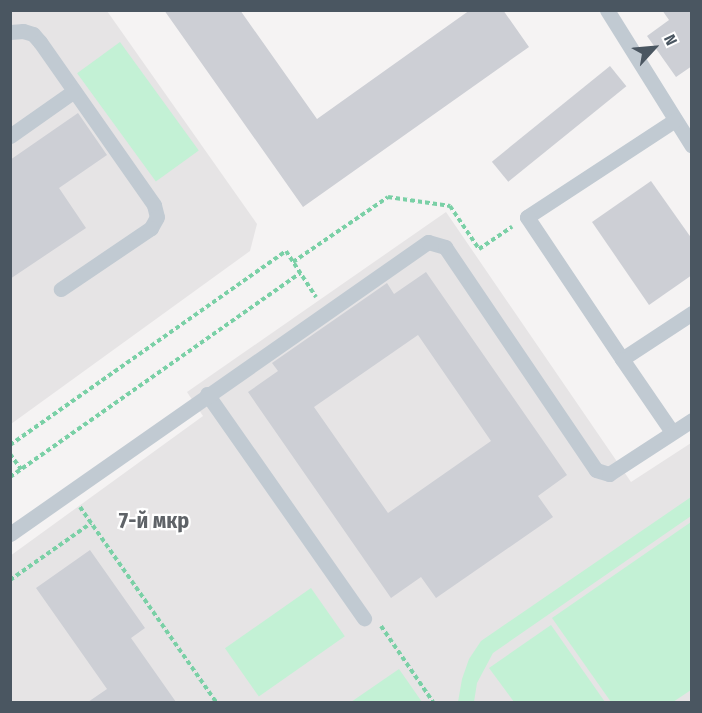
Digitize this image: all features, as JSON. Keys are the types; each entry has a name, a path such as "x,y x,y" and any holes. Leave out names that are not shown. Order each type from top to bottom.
{"lane":[{"path":"607,10 692,146"},
{"path":"10,32 33,34 154,205 157,217 151,228 61,289"},
{"path":"10,136 74,91"},
{"path":"672,432 527,217 675,120"},
{"path":"10,534 207,394 428,242 445,247 597,470 609,474 692,420"},
{"path":"622,358 692,313"},
{"path":"207,394 364,618"}],"path":[{"path":"293,262 388,197 450,206 479,249 527,217"},
{"path":"10,446 286,251 326,312"},
{"path":"10,477 300,273"},
{"path":"10,454 21,469"},
{"path":"69,492 216,702"},
{"path":"10,580 91,523"},
{"path":"364,618 375,618 433,702"}],"shaded area":[{"path":"11,11 107,11 257,224 250,251 11,424"},
{"path":"446,212 631,482 691,443 691,702 11,702 10,556 203,416 187,392"}],"green space":[{"path":"120,42 199,150 156,182 77,73"},
{"path":"691,497 691,516 493,653 477,683 474,702 458,702 462,679 469,659 481,641"},
{"path":"691,522 691,690 673,702 611,702 552,618"},
{"path":"311,588 345,636 259,697 225,648"},
{"path":"551,625 605,702 514,702 489,668"},
{"path":"399,669 422,702 351,702"}],"building":[{"path":"164,10 240,10 317,119 470,10 503,10 529,47 303,207"},
{"path":"662,10 692,10 692,66 676,77 647,36 669,20"},
{"path":"610,66 626,86 508,182 492,162"},
{"path":"78,113 107,155 59,188 86,228 10,279 10,160"},
{"path":"651,181 692,239 692,275 649,305 592,222"},
{"path":"426,272 567,475 538,496 553,517 436,598 421,577 391,598 248,392 278,371 272,363 387,283 394,294","holes":["418,335 491,441 388,513 314,407"]},
{"path":"90,550 145,628 131,638 176,702 88,702 107,689 36,588"}],"district":[{"name":"7-й мкр","path":"154,521"}]}
